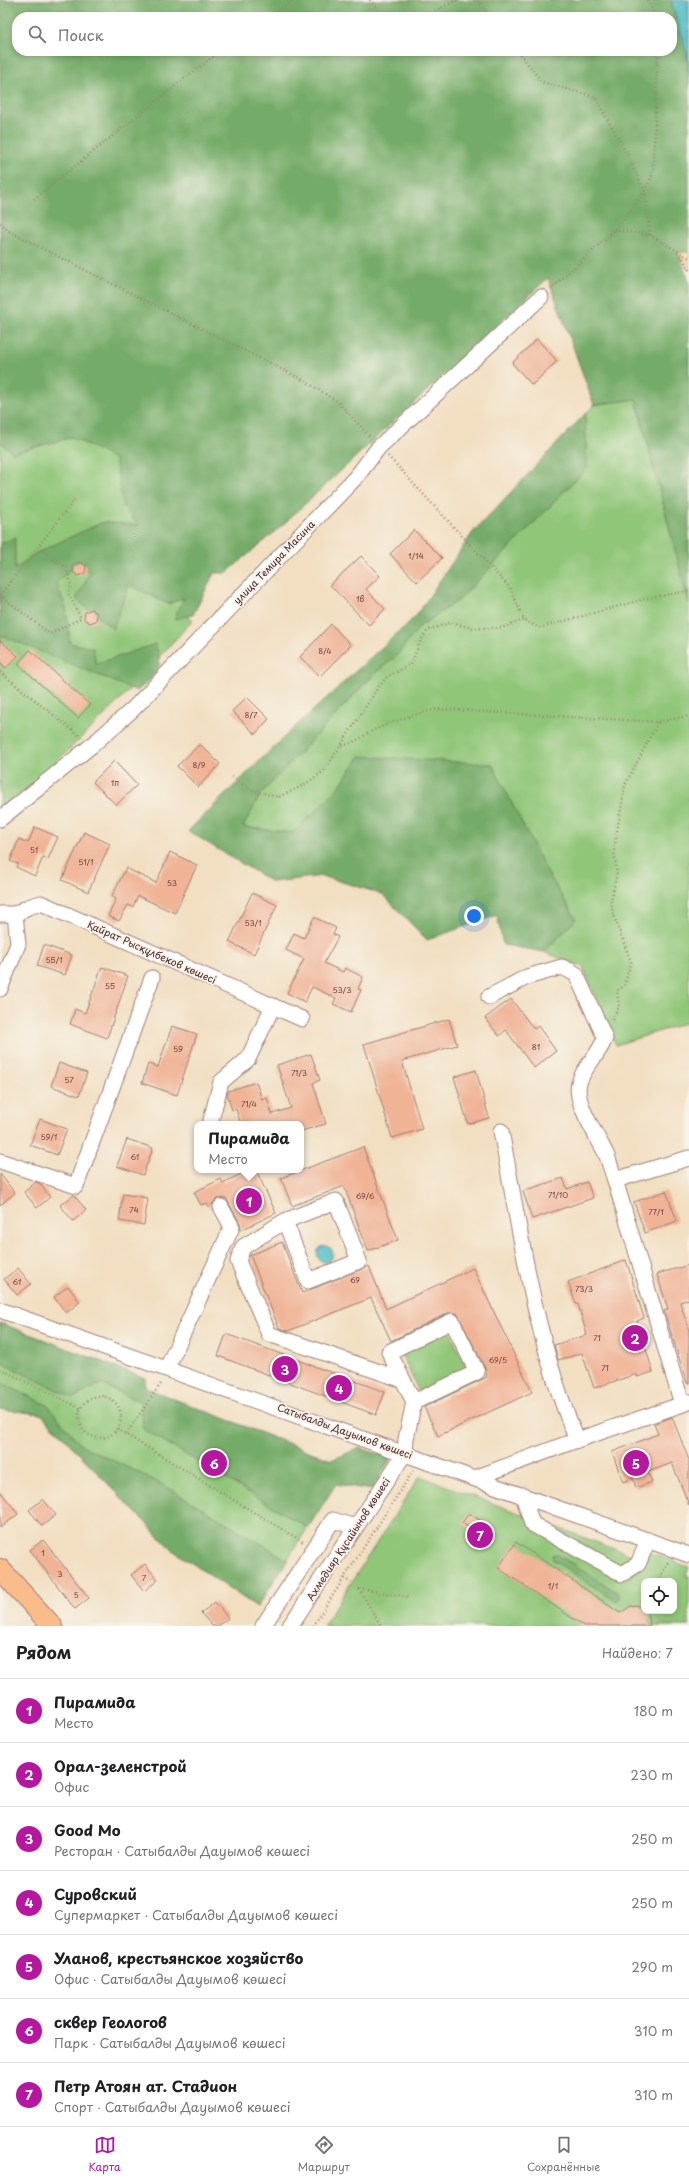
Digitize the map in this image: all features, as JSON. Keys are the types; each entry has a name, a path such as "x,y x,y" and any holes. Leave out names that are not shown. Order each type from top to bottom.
{"main road":[{"path":"0,1569 52,1626"},
{"path":"0,1589 34,1626"}],"street":[{"name":"улица Темира Масина","path":"0,819 91,746 132,710 357,476 379,447 541,297"},
{"name":"Қайрат Рысқұлбеков көшесі","path":"7,914 42,903 302,1019"},
{"path":"0,989 18,944 7,914"},
{"path":"475,1478 576,1440 685,1403 608,1158 580,1102 578,1085 583,1071 601,1050 605,1038 576,974 562,967 527,977 489,997"},
{"path":"0,1161 76,1186 152,978"},
{"path":"211,1121 221,1082 248,1059 273,1006"},
{"path":"501,1131 524,1256 542,1340 561,1404 576,1440"},
{"path":"615,1180 689,1158"},
{"path":"285,1221 308,1281 359,1261 336,1201 285,1221 243,1247 238,1261 269,1334 403,1380"},
{"path":"167,1368 232,1227 221,1207"},
{"name":"Сатыбалды Дауымов көшесі","path":"0,1310 167,1368 689,1555"},
{"path":"405,1453 406,1438 414,1402 389,1352 452,1321 477,1372 414,1402"},
{"name":"Ахмедияр Құсайынов көшесі","path":"290,1626 405,1453"},
{"path":"524,1495 532,1524 622,1574 638,1564 648,1540"},
{"path":"263,1626 333,1520 355,1527"}],"path":[{"path":"275,12 292,0"},
{"path":"370,0 380,12"},
{"path":"434,12 457,0"},
{"path":"474,0 479,2 487,12"},
{"path":"648,0 653,12"},
{"path":"34,199 214,56"},
{"path":"522,56 542,82 595,97 627,154 645,192 650,235"},
{"path":"541,297 613,230 645,192 653,173 658,56"},
{"path":"0,224 10,232 305,382 338,402 510,588 524,620 539,628 648,598 689,591"},
{"path":"613,230 650,235 681,255 689,258"},
{"path":"681,255 689,270"},
{"path":"38,547 67,568 71,586 68,593 81,618 50,634 0,595 76,498"},
{"path":"232,777 254,791 279,797 304,785 324,771 383,681 387,677 411,664 421,640 428,630 450,623 474,628 501,628 524,620"},
{"path":"0,672 91,746"},
{"path":"341,745 353,744 369,732 418,713 437,709 658,722 689,716"},
{"path":"605,1038 619,1007 617,991 624,986 631,962 613,914 611,900 617,873 614,850 625,785 658,722"},
{"path":"0,1369 80,1408"},
{"path":"126,1434 163,1381 155,1379"},
{"path":"95,1396 105,1396 114,1401 120,1410 121,1420 118,1429 111,1436 102,1438 93,1438 85,1434 80,1426 78,1417 80,1408 86,1400 95,1396"},
{"path":"118,1429 314,1549"},
{"path":"313,1626 415,1467"},
{"path":"660,1578 669,1560"},
{"path":"344,1578 351,1583"},
{"path":"381,1626 359,1589 410,1597"}],"green space":[{"path":"0,0 671,0 675,12 12,12 12,56 677,56 677,20 687,53 689,87 689,252 678,253 689,281 689,604 636,399 594,405 548,278 275,532 226,573 214,573 193,615 174,619 184,598 168,604 129,585 113,629 76,599 91,571 72,568 56,583 66,608 70,643 93,648 96,664 155,644 158,653 159,666 154,676 137,691 0,635 0,544 15,537 15,569 36,553 103,522 138,525 123,506 115,459 72,437 13,453 0,441"},
{"path":"636,399 689,604 689,1022 616,1045 583,967 544,952 576,919 547,872 360,756 338,788 293,833 243,827 260,795 374,674 396,656 420,626 460,599 587,468 585,414 594,405"},
{"path":"585,414 587,468 460,599 420,626 396,656 374,674 260,795 243,827 293,833 338,788 360,756 492,764 547,872 576,919 544,952 503,945 497,915 427,940 382,894 322,876 272,882 188,831 283,738 416,616 473,532"},
{"path":"72,437 135,466 219,560 179,611 193,620 118,702 50,768 0,811 0,441 13,453"},
{"path":"0,1323 145,1378 145,1387 156,1392 347,1466 257,1607 171,1549 41,1414 0,1409"},
{"path":"0,1323 145,1378 145,1387 156,1392 331,1460 360,1448 391,1458 372,1490 336,1484 308,1528 143,1429 141,1402 101,1384 73,1398 0,1362"},
{"path":"449,1330 467,1368 419,1392 401,1353"},
{"path":"0,1382 47,1405 81,1445 162,1484 288,1560 257,1607 171,1549 41,1414 0,1409"},
{"path":"420,1476 644,1560 648,1552 689,1567 686,1576 689,1577 689,1626 323,1626"},
{"path":"557,1554 618,1593 620,1598 616,1601 553,1560 552,1555"}],"sand":[{"path":"689,252 689,270 678,253"}],"water":[{"path":"671,0 689,0 689,87 687,53 677,20 677,12 675,12"},
{"path":"325,1246 332,1251 333,1254 328,1261 325,1262 318,1257 317,1254 322,1247"}],"building":[{"path":"537,339 557,361 532,385 512,363"},
{"path":"414,530 442,558 417,582 390,554"},
{"path":"361,556 380,576 366,589 385,609 369,625 330,585"},
{"path":"80,562 86,566 85,573 78,576 73,572 73,565"},
{"path":"92,609 97,614 96,621 90,623 84,619 85,612"},
{"path":"331,624 351,645 320,676 300,657"},
{"path":"0,640 18,656 6,668 0,662"},
{"path":"30,650 90,705 78,718 18,664"},
{"path":"247,697 269,719 255,734 232,711"},
{"path":"200,744 220,764 198,787 177,766"},
{"path":"114,761 137,785 116,805 93,782"},
{"path":"35,827 58,837 48,859 43,857 35,876 16,867 18,864 10,861 19,839 28,843"},
{"path":"84,832 110,844 88,892 62,880"},
{"path":"170,852 197,865 175,913 138,896 133,907 128,905 119,921 108,916 116,899 112,896 126,868 156,883"},
{"path":"252,893 277,905 254,954 229,942"},
{"path":"314,917 336,928 333,934 338,937 324,963 343,972 345,968 363,977 358,989 361,990 351,1012 333,1004 336,998 312,987 305,1002 287,993 304,959 286,950 294,933 304,938"},
{"path":"44,945 72,955 65,975 37,966"},
{"path":"102,967 128,976 107,1038 70,1024 75,1009 85,1013"},
{"path":"511,999 534,1029 538,1026 556,1051 534,1068 506,1030 499,1036 485,1018"},
{"path":"449,1019 457,1045 402,1061 422,1129 392,1138 364,1044"},
{"path":"172,1026 197,1034 177,1095 142,1083 148,1064 158,1067"},
{"path":"311,1054 320,1080 313,1083 326,1124 304,1130 304,1121 240,1121 236,1109 232,1110 227,1095 228,1091 256,1082 262,1100 267,1098 272,1114 291,1108 277,1065"},
{"path":"59,1063 87,1073 79,1096 51,1086"},
{"path":"476,1070 489,1118 468,1124 454,1077"},
{"path":"40,1119 67,1129 57,1155 30,1145"},
{"path":"127,1139 153,1148 143,1175 117,1166"},
{"path":"363,1147 398,1240 368,1251 344,1186 292,1206 281,1178 294,1173 304,1173 304,1169"},
{"path":"243,1173 257,1173 276,1213 241,1230 240,1223 226,1198 217,1199 209,1207 207,1203 201,1205 194,1192 221,1179 223,1183"},
{"path":"0,1174 15,1193 0,1205"},
{"path":"563,1178 567,1189 587,1182 593,1198 532,1219 523,1191"},
{"path":"36,1182 40,1184 50,1197 37,1208 24,1192"},
{"path":"666,1191 677,1221 645,1233 634,1202"},
{"path":"123,1194 148,1198 144,1225 119,1221"},
{"path":"74,1195 86,1210 73,1221 60,1205"},
{"path":"282,1242 302,1293 369,1266 386,1309 473,1268 532,1392 438,1436 424,1407 487,1377 485,1368 457,1313 448,1313 391,1341 371,1298 288,1331 279,1328 250,1255"},
{"path":"626,1260 644,1318 637,1321 653,1372 637,1377 637,1374 594,1388 582,1353 558,1360 554,1345 587,1335 578,1304 576,1304 568,1282"},
{"path":"689,1265 689,1299 680,1302 689,1331 689,1383 687,1383 664,1311 668,1309 657,1274"},
{"path":"18,1268 31,1284 17,1295 4,1279"},
{"path":"68,1286 80,1302 66,1313 54,1297"},
{"path":"226,1334 385,1392 376,1415 218,1356"},
{"path":"672,1417 689,1460 689,1505 672,1463 648,1472 652,1482 636,1488 633,1478 623,1482 612,1452 658,1434 654,1424"},
{"path":"0,1491 18,1514 0,1528"},
{"path":"43,1499 56,1515 42,1526 29,1510"},
{"path":"469,1513 487,1525 480,1535 462,1523"},
{"path":"43,1540 89,1598 75,1609 30,1550"},
{"path":"516,1542 620,1613 631,1606 636,1605 641,1607 641,1614 648,1614 649,1616 650,1626 584,1626 498,1568"},
{"path":"145,1564 158,1580 144,1591 131,1575"},
{"path":"215,1602 228,1618 218,1626 212,1626 201,1613"}],"place":[{"name":"Пирамида","path":"249,1201"},
{"name":"Орал-зеленстрой","path":"635,1338"},
{"name":"Good Mo","path":"285,1369"},
{"name":"Суровский","path":"339,1388"},
{"name":"сквер Геологов","path":"214,1463"},
{"name":"Уланов, крестьянское хозяйство","path":"636,1463"},
{"name":"Петр Атоян ат. Стадион","path":"480,1535"}]}
